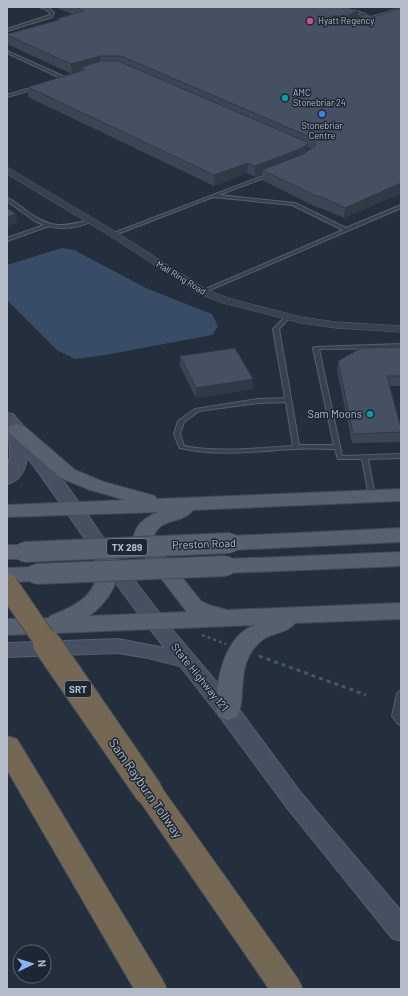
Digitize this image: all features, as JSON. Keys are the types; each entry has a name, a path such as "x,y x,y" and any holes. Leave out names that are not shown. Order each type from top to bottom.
{"highway":[{"name":"Sam Rayburn Tollway","path":"7,586 287,989"},
{"path":"7,746 151,989"}],"main road":[{"path":"7,479 16,471 19,462 12,424"},
{"path":"12,424 68,474 97,486 170,505"},
{"name":"State Highway 121","path":"12,424 75,508 105,555 156,622 228,711 293,799 401,930"},
{"path":"7,511 401,495"},
{"path":"196,504 152,523 145,530 143,542 193,606 202,611 232,618"},
{"name":"Preston Road","path":"7,552 401,535"},
{"path":"46,626 75,615 92,604 103,588 108,577 105,555"},
{"name":"Preston Road","path":"7,575 401,559"},
{"path":"7,627 401,611"},
{"path":"228,711 230,679 233,666 241,649 255,633 278,624 310,615"},
{"path":"7,650 118,646 148,651 187,661"}],"street":[{"name":"Mall Ring Road","path":"9,174 113,234 203,292 227,301 288,317 336,325 401,329"}],"lane":[{"path":"7,30 51,16 52,13 48,9 42,7"},
{"path":"368,19 401,9"},
{"path":"354,11 373,17"},
{"path":"7,52 66,79"},
{"path":"59,81 73,77"},
{"path":"7,96 40,87"},
{"path":"113,234 274,173"},
{"path":"213,196 293,204 347,230"},
{"path":"7,199 48,226 58,228 73,227 90,221"},
{"path":"203,292 401,206"},
{"path":"7,240 48,226"},
{"path":"288,317 276,329 296,447"},
{"path":"401,346 316,348 340,458 401,456"},
{"path":"288,400 258,401 197,410 181,420 177,434 182,447 191,449 223,450 296,447 337,448"},
{"path":"365,457 372,496"},
{"path":"401,694 396,716 401,722"}],"path":[{"path":"196,634 201,634 230,645"},
{"path":"259,656 366,695"}],"water":[{"path":"62,248 74,250 148,289 212,314 218,326 212,335 105,355 75,359 57,350 7,300 7,265"}],"building":[{"name":"Stonebriar Centre","path":"75,7 345,7 358,11 347,16 331,16 328,18 349,21 366,14 374,17 401,8 401,183 345,208 262,170 303,154 315,146 316,144 310,137 121,56 100,56 71,64 7,35 84,11"},
{"path":"101,61 118,61 307,142 308,144 300,149 255,166 248,163 214,175 28,87 84,70 79,68"},
{"path":"7,208 16,214 7,217"},
{"name":"Sam Moons","path":"401,347 401,376 387,376 401,432 353,434 338,361 361,348"},
{"path":"235,348 253,379 196,388 180,356"}],"place":[{"name":"Hyatt Regency","path":"310,21"},
{"name":"AMC Stonebriar 24","path":"285,98"},
{"name":"Stonebriar Centre","path":"322,114"},
{"name":"Sam Moons","path":"370,414"}]}
